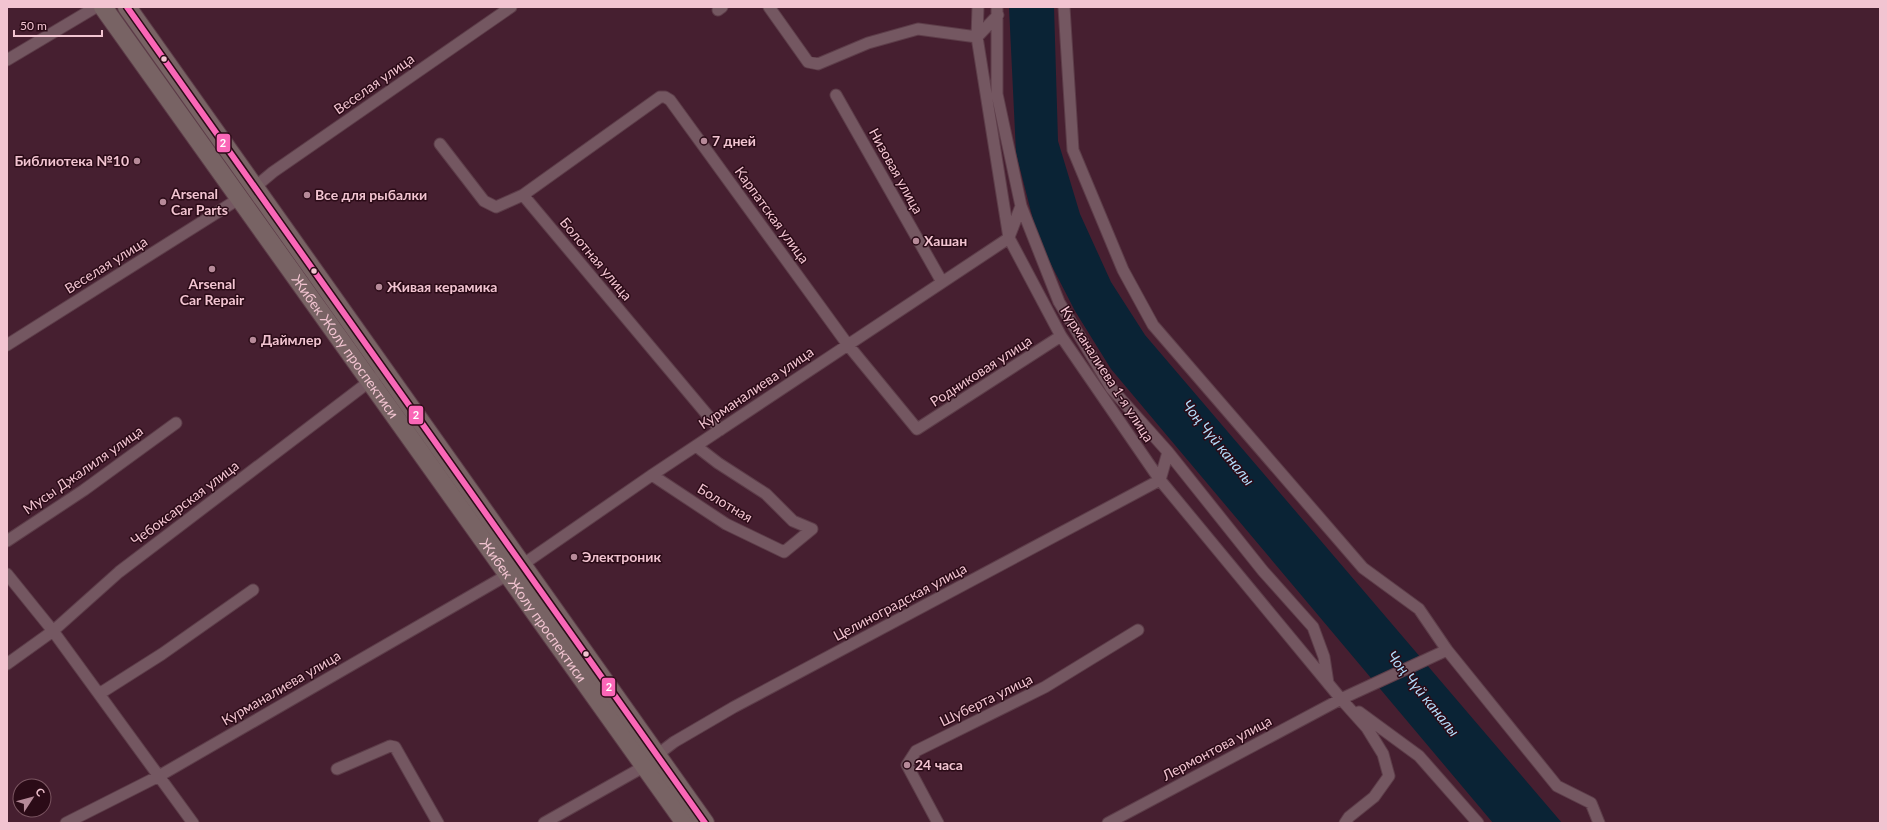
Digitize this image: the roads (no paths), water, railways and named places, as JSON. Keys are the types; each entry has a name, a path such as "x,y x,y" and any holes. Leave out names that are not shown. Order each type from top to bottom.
{"main road":[{"name":"Жибек Жолу проспектиси","path":"103,7 370,381 515,569 651,760 705,823"},
{"name":"Жибек Жолу проспектиси","path":"127,7 385,370 515,569"},
{"name":"Жибек Жолу проспектиси","path":"651,760 685,823"}],"street":[{"path":"7,60 96,7"},
{"name":"Веселая улица","path":"255,187 273,172 511,7"},
{"path":"769,7 808,62 818,64 868,43 918,29 977,37 998,11"},
{"name":"Курманалиева 1-я улица","path":"978,7 977,37 1009,238 1061,336 1160,480 1341,699"},
{"path":"1064,7 1072,150 1123,270 1154,325 1363,568 1419,609 1447,650 1557,786 1591,803 1599,823"},
{"path":"998,11 997,94 1021,206 1063,309 1111,388 1168,452 1263,570 1313,627 1324,657 1328,684"},
{"name":"Низовая улица","path":"836,95 942,282"},
{"name":"Карпатская улица","path":"523,195 660,97 665,97 670,100 848,345 918,429"},
{"path":"440,144 484,201 496,206 523,195"},
{"name":"Болотная улица","path":"523,195 720,430"},
{"name":"Веселая улица","path":"7,345 240,198"},
{"path":"1009,238 1021,206"},
{"name":"Курманалиева улица","path":"66,823 159,776 515,569 652,475 1009,238"},
{"name":"Родниковая улица","path":"918,429 1061,336"},
{"name":"Чебоксарская улица","path":"7,664 53,631 119,572 385,370"},
{"name":"Мусы Джалиля улица","path":"7,541 84,490 176,423"},
{"name":"Болотная","path":"652,475 726,524 784,552 812,529 793,521 766,494 718,463 696,446"},
{"path":"1160,480 1168,452"},
{"name":"Целиноградская улица","path":"544,823 651,760 674,742 734,707 1160,480"},
{"path":"7,574 53,631 193,823"},
{"path":"100,694 162,654 253,590"},
{"name":"Шуберта улица","path":"938,823 907,765 916,751 1045,687 1138,630"},
{"name":"Лермонтова улица","path":"1108,823 1358,690 1447,650"},
{"path":"1341,699 1367,728 1383,754 1389,776 1374,797 1349,817 1345,823"},
{"path":"1341,699 1419,756 1478,823"},
{"path":"337,769 390,746 395,747 438,823"}],"water":[{"name":"Чоң Чүй каналы","path":"1009,7 1054,7 1058,141 1080,214 1111,282 1145,335 1562,823 1493,823 1111,369 1075,311 1038,239 1016,153"}],"place":[{"name":"7 дней","path":"704,141"},
{"name":"Библиотека №10","path":"137,161"},
{"name":"Все для рыбалки","path":"307,195"},
{"name":"Arsenal Car Parts","path":"163,202"},
{"name":"Хашан","path":"916,241"},
{"name":"Arsenal Car Repair","path":"212,269"},
{"name":"Живая керамика","path":"379,287"},
{"name":"Даймлер","path":"253,340"},
{"name":"Электроник","path":"574,557"},
{"name":"24 часа","path":"907,765"}]}
